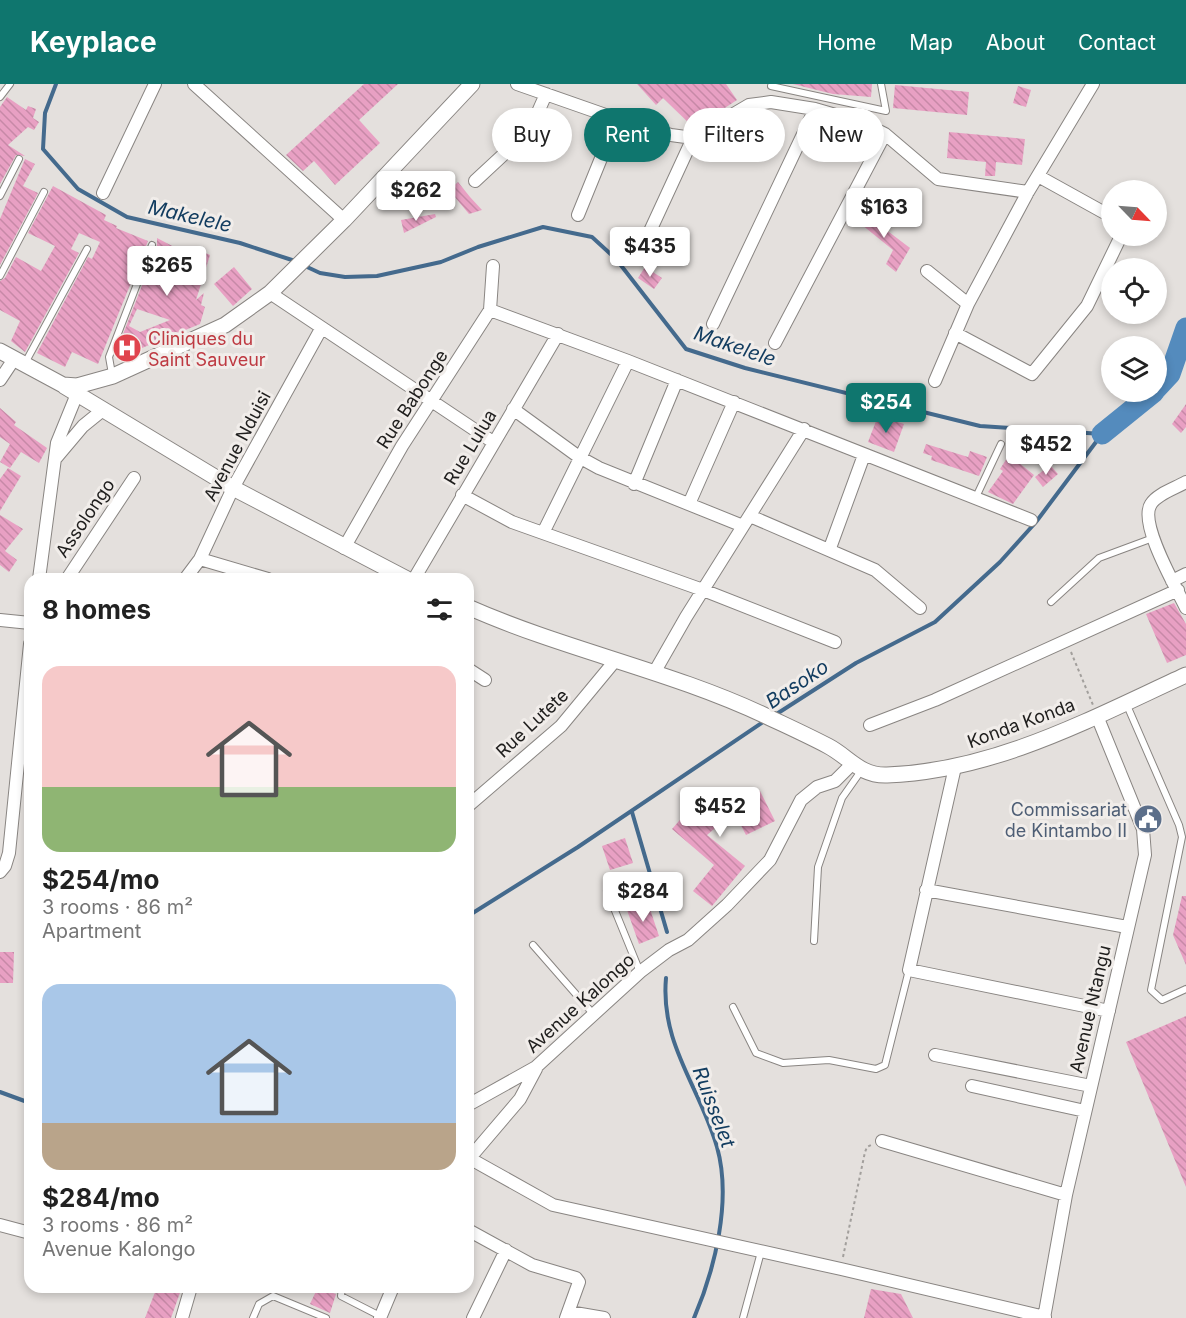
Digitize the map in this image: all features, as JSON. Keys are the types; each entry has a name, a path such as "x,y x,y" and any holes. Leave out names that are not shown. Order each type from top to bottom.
{"street":[{"path":"103,193 155,84"},
{"path":"194,84 344,220"},
{"path":"63,386 85,385 113,376 225,326 270,293 344,220 472,84"},
{"path":"517,84 587,108"},
{"path":"935,381 968,304 1028,192 1093,84"},
{"path":"475,181 530,130 546,94"},
{"path":"744,108 749,105 771,102 809,108"},
{"path":"775,343 885,134 938,179 1028,192"},
{"path":"713,324 797,147"},
{"path":"639,255 683,160"},
{"path":"578,214 599,162"},
{"path":"1038,176 1101,211"},
{"path":"955,333 1032,374 1087,306 1117,246"},
{"name":"Rue Babonge","path":"344,548 402,446 432,403 490,310 493,266"},
{"path":"927,271 968,304"},
{"path":"270,293 493,442"},
{"path":"490,310 804,429 864,455 1031,520"},
{"name":"Avenue Nduisi","path":"190,573 200,559 233,488 321,329"},
{"name":"Rue Lulua","path":"417,573 558,334"},
{"path":"0,380 12,358 104,409 233,488 395,573"},
{"path":"543,534 628,361"},
{"path":"634,484 677,380"},
{"path":"40,573 54,461 62,426 77,394"},
{"path":"689,504 734,402"},
{"path":"54,461 83,426 104,409"},
{"path":"513,409 579,457 634,484 689,504 830,548 875,570 920,608"},
{"path":"654,673 804,429"},
{"path":"830,548 864,455"},
{"name":"Assolongo","path":"71,573 134,478"},
{"path":"1186,482 1150,505 1148,514 1153,538 1186,608"},
{"path":"462,495 502,517 543,534 703,590 835,642"},
{"path":"200,559 248,573"},
{"path":"870,725 935,700 1066,639 1175,586 1186,574"},
{"path":"474,610 516,628 614,662 654,673 752,709 831,747 856,767"},
{"path":"0,620 24,622"},
{"name":"Rue Lutete","path":"474,801 561,726 614,662"},
{"path":"474,673 485,680"},
{"name":"Konda Konda","path":"856,767 885,775 955,767 1029,746 1186,675"},
{"name":"Avenue Ntangu","path":"1044,1318 1066,1195 1145,855 1145,840 1119,766 1097,716"},
{"path":"0,872 5,867 9,853 24,731"},
{"name":"Avenue Kalongo","path":"474,1103 536,1068 595,1017 640,972 669,950 688,940 727,905 770,860 801,800 817,787 835,781 856,767"},
{"path":"955,767 909,970 1109,1011"},
{"path":"926,890 1127,927"},
{"path":"935,1055 1091,1086"},
{"path":"474,1153 520,1099 536,1068"},
{"path":"972,1086 1085,1111"},
{"path":"882,1142 1066,1195"},
{"path":"474,1162 553,1205 841,1269 1044,1318"},
{"path":"0,1225 24,1231"},
{"path":"474,1233 532,1264 576,1278 579,1282 567,1315 604,1318"},
{"path":"473,1318 506,1250"},
{"path":"182,1318 189,1293"},
{"path":"381,1317 391,1293"}],"lane":[{"path":"0,97 10,84"},
{"path":"771,86 886,111 881,84"},
{"path":"0,196 19,159"},
{"path":"0,276 44,192"},
{"path":"113,376 109,357 152,245"},
{"path":"12,358 87,249"},
{"path":"976,497 1001,444"},
{"path":"1051,602 1099,558 1153,538"},
{"path":"1126,703 1183,825 1181,848 1151,990 1162,999 1186,989"},
{"path":"814,941 818,867 856,767"},
{"path":"607,891 640,972"},
{"path":"533,945 595,1017"},
{"path":"733,1007 756,1053 783,1063 829,1060 876,1070 885,1065 909,970"},
{"path":"742,1318 761,1252"},
{"path":"341,1293 341,1296 381,1317"},
{"path":"253,1318 258,1304 273,1296 326,1318"}],"path":[{"path":"1066,639 1097,716"},
{"path":"841,1269 865,1152 867,1147 882,1142"}],"building":[{"path":"364,84 398,84 359,120 380,143 335,185 314,161 303,171 286,155"},
{"path":"637,84 726,84 737,100 725,108 683,108 683,117 663,98 656,105"},
{"path":"793,84 872,84 871,97 833,94"},
{"path":"895,85 969,92 967,115 893,108"},
{"path":"1018,86 1031,90 1026,107 1013,103"},
{"path":"7,97 26,110 28,106 36,109 33,118 39,122 34,130 28,127 8,145 25,156 16,155 0,184 0,107"},
{"path":"949,132 1025,139 1022,165 996,162 995,176 985,176 986,162 947,158"},
{"path":"25,159 35,164 23,186 38,193 0,265 0,219"},
{"path":"458,182 482,210 469,214 449,190"},
{"path":"53,186 106,215 104,220 117,226 116,228 148,241 98,364 72,352 65,367 37,353 88,257 92,259 100,242 79,233 71,249 79,253 25,352 11,341 20,321 0,310 0,281 5,278 16,257 41,271 55,246 28,233"},
{"path":"856,207 910,248 896,272 886,264 893,250 851,216"},
{"path":"435,214 436,217 404,233 401,220"},
{"path":"157,238 178,249 180,247 191,252 192,247 210,255 196,300 204,293 201,305 205,307 200,324 125,355 120,342 157,247","holes":["137,309 170,320 140,332 129,326"]},
{"path":"234,267 252,289 233,306 214,284"},
{"path":"645,267 662,278 654,289 638,278"},
{"path":"1186,404 1186,427 1181,433 1172,424"},
{"path":"0,408 16,422 14,425 47,448 39,463 21,452 10,468 0,462 10,444 0,437"},
{"path":"878,416 904,424 894,452 868,442"},
{"path":"926,444 968,457 970,451 987,457 979,476 931,460 932,456 923,453"},
{"path":"1009,455 1034,475 1013,504 988,492 1003,471 1000,469"},
{"path":"1050,465 1058,474 1043,487 1035,477"},
{"path":"8,468 21,476 0,511 0,479"},
{"path":"0,515 23,529 5,551 17,560 9,572 0,565"},
{"path":"1174,603 1186,624 1186,655 1167,663 1146,614"},
{"path":"705,789 723,810 760,791 775,821 746,835 734,812 707,835 745,866 712,906 693,891 714,865 672,829 692,806 689,803"},
{"path":"625,838 633,863 610,870 602,846"},
{"path":"1182,896 1186,896 1186,965 1173,935"},
{"path":"648,903 659,936 639,944 627,910"},
{"path":"0,952 14,952 13,983 0,983"},
{"path":"1186,1016 1186,1187 1126,1042"},
{"path":"871,1289 901,1294 913,1318 864,1318"},
{"path":"155,1293 180,1293 171,1318 145,1318"},
{"path":"315,1293 336,1294 330,1313 310,1304"}],"waterway":[{"name":"Makelele","path":"56,84 45,113 43,149 78,189 127,217 240,243 295,261"},
{"name":"Makelele","path":"305,266 320,273 345,277 377,276 441,262 478,247 543,227 592,237 616,259 686,349 745,368 980,426 1102,434"},
{"path":"1167,377 1186,328"},
{"path":"1102,434 1142,402"},
{"name":"Basoko","path":"775,715 856,663 935,622 1000,562 1036,522 1102,434"},
{"name":"Basoko","path":"474,912 578,847 766,720"},
{"name":"Ruisselet","path":"632,812 667,932"},
{"name":"Ruisselet","path":"666,978 669,1024 683,1065 710,1125 717,1147 723,1189 719,1234 709,1278 694,1318"},
{"name":"Basoko","path":"0,1092 24,1101"}],"place":[{"name":"Cliniques du Saint Sauveur","path":"127,348"},
{"name":"Commissariat de Kintambo II","path":"1148,819"}]}
